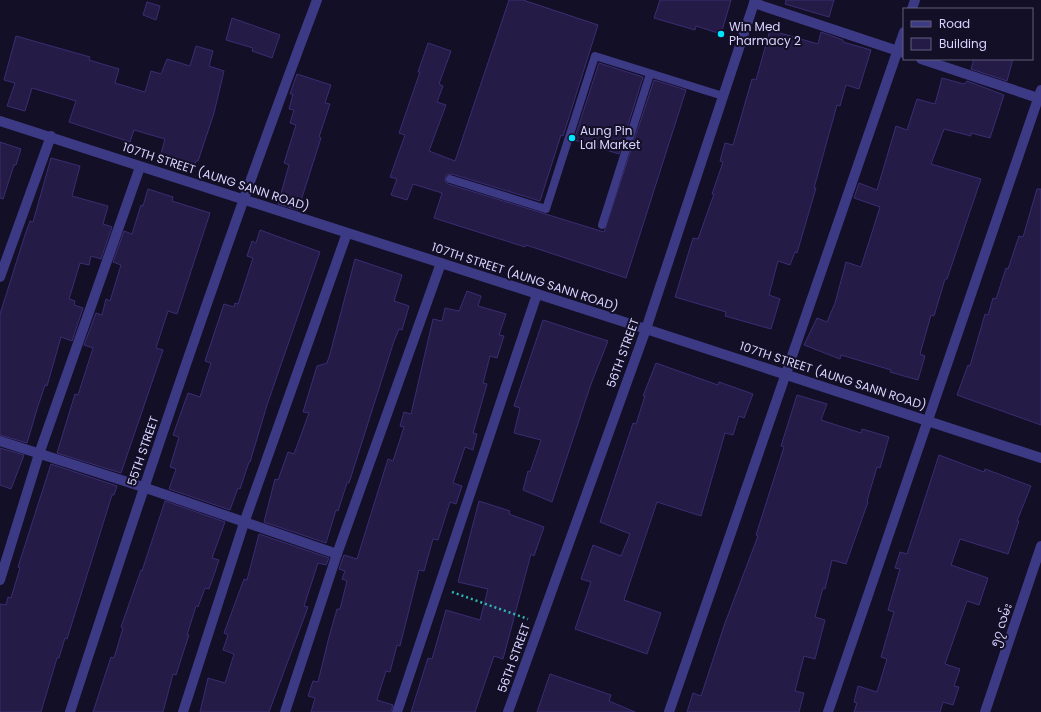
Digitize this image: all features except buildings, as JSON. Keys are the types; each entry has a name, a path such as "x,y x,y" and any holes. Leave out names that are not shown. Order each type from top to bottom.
{"street":[{"name":"55TH STREET","path":"70,712 144,488 244,200 317,0"},
{"path":"754,2 901,52"},
{"name":"56TH STREET","path":"508,712 646,330 754,2"},
{"path":"669,712 785,374 901,52 903,39"},
{"path":"828,712 1040,95 924,60"},
{"name":"107TH STREET (AUNG SANN ROAD)","path":"0,121 928,420 1041,458"},
{"path":"0,277 50,136"},
{"path":"0,580 39,454 140,167"},
{"path":"183,712 244,523 347,233"},
{"path":"285,712 337,554 441,263"},
{"path":"397,712 537,294"},
{"path":"0,441 144,488 337,554"},
{"name":"၅၇ လမ်း","path":"985,712 1041,546"}],"lane":[{"path":"450,179 546,208 595,56 723,96"},
{"path":"602,226 650,74"}],"path":[{"path":"439,587 540,624"}],"place":[{"name":"Win Med Pharmacy 2","path":"721,34"},
{"name":"Aung Pin Lal Market","path":"572,138"}]}
